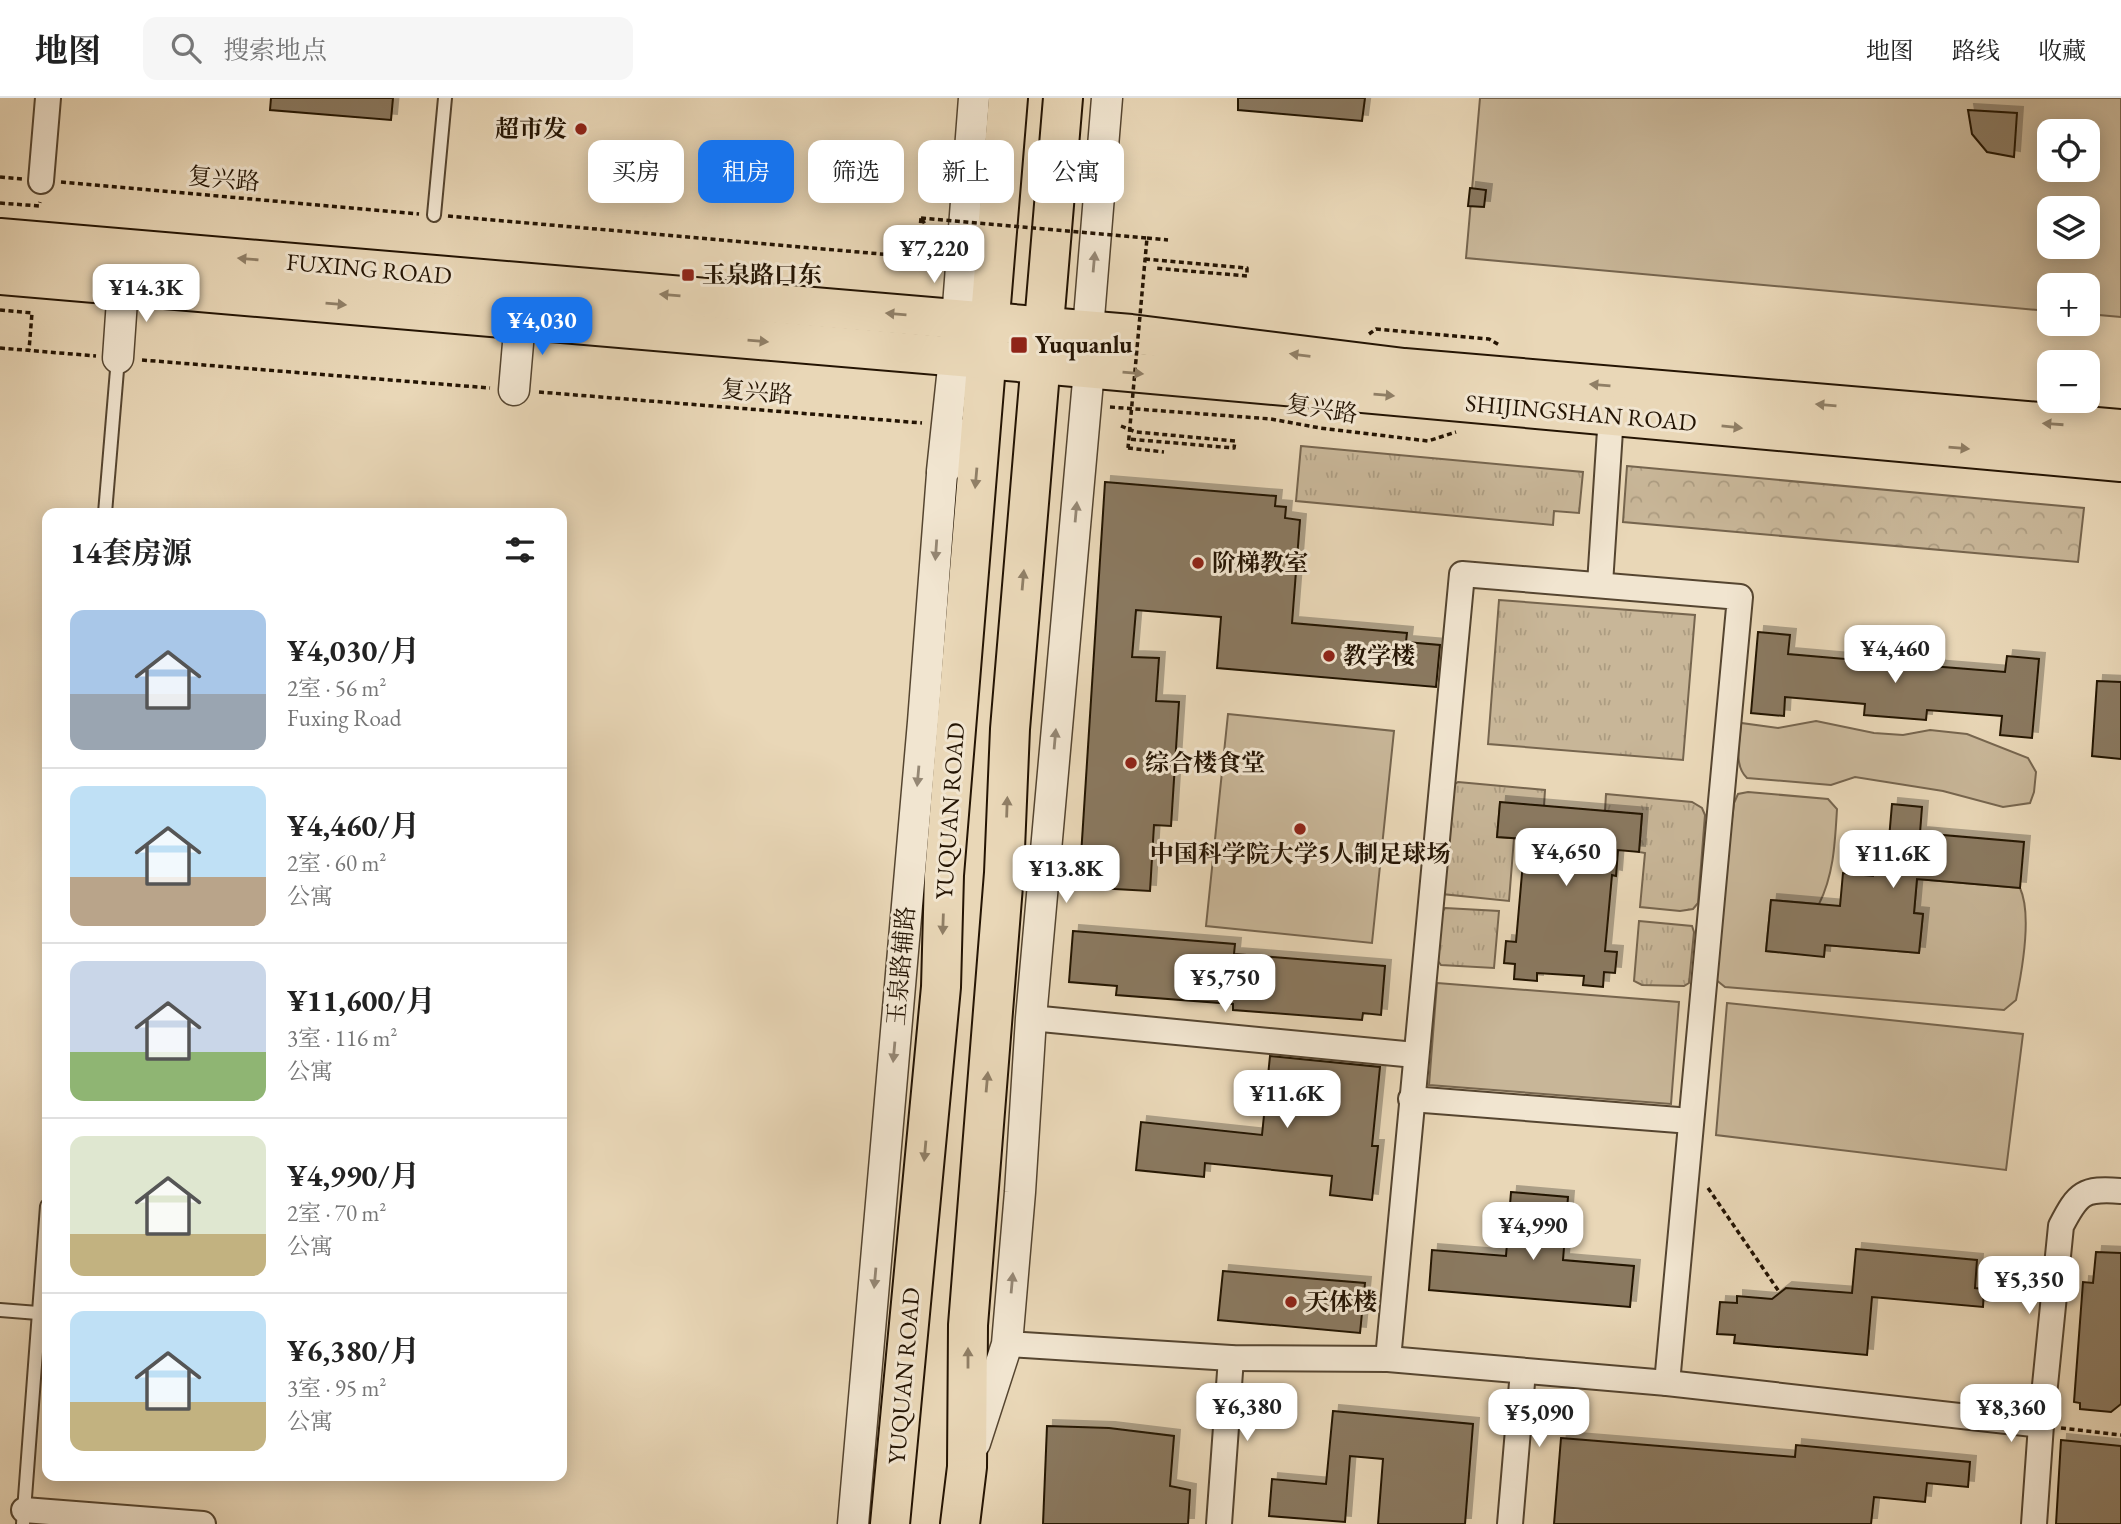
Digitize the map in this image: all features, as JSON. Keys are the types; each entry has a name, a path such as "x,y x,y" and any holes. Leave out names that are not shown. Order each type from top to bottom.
{"main road":[{"name":"YUQUAN ROAD","path":"890,1524 941,987 964,423 973,320 1008,98"},
{"path":"960,1524 967,1467 968,1325 1004,873 1010,730 1063,98"},
{"name":"FUXING ROAD","path":"0,238 1044,326"},
{"name":"FUXING ROAD","path":"0,275 1041,364"},
{"name":"SHIJINGSHAN ROAD","path":"1044,326 1404,368 2121,429"},
{"name":"SHIJINGSHAN ROAD","path":"1041,364 1086,387 1502,406 2121,461"}],"street":[{"path":"41,181 48,98"},
{"name":"YUQUAN ROAD","path":"973,320 951,257 974,98"},
{"path":"967,1467 1007,1344 1031,1018 1086,387 1088,330 1107,98"},
{"path":"118,358 123,286"},
{"path":"514,390 520,320"},
{"path":"1600,584 1611,415"},
{"name":"玉泉路辅路","path":"853,1524 942,474 957,449 964,423"},
{"path":"1388,1359 1462,573 1600,584 1740,597 1667,1384"},
{"path":"1004,873 1036,973"},
{"path":"1031,1018 1415,1055"},
{"path":"1411,1098 1691,1121"},
{"path":"2034,1524 2061,1226 2073,1202 2083,1193 2099,1189 2121,1191"},
{"path":"1007,1344 1231,1359 1388,1359 1667,1384 2041,1425"},
{"path":"1219,1524 1231,1359"},
{"path":"1510,1524 1523,1370"},
{"path":"24,1517 203,1524"}],"lane":[{"path":"434,215 445,98"},
{"path":"105,508 118,358"},
{"path":"24,1517 42,1265"},
{"path":"0,1310 38,1313"}],"path":[{"name":"复兴路","path":"0,177 917,257 951,257"},
{"path":"0,203 39,206"},
{"path":"921,218 951,257"},
{"path":"917,257 921,218"},
{"path":"921,218 1168,240"},
{"path":"1147,238 1128,449 1164,452"},
{"path":"1145,259 1247,268 1247,276 1154,268"},
{"path":"0,310 32,313 29,350"},
{"name":"复兴路","path":"0,348 964,423"},
{"name":"复兴路","path":"1086,387 1320,428 1428,441 1468,429 1502,406"},
{"path":"1121,426 1136,432 1235,441 1234,448 1128,439"},
{"path":"1688,1158 1780,1293"},
{"path":"2041,1425 2121,1435"}],"green space":[{"path":"1480,98 2121,98 2121,317 2100,315 2100,273 2037,273 2037,310 1466,258"},
{"path":"1301,446 1583,472 1579,513 1554,511 1553,525 1296,501"},
{"path":"1627,466 2084,508 2078,562 1623,522"},
{"path":"1499,600 1695,615 1683,760 1488,744"},
{"name":"中国科学院大学5人制足球场","path":"1228,714 1394,731 1372,943 1206,926"},
{"path":"1816,721 1874,733 1903,735 1930,730 1967,734 2028,758 2036,772 2034,792 2030,803 2003,807 1943,791 1855,777 1831,785 1747,778 1743,773 1738,752 1741,723 1778,728"},
{"path":"1458,782 1545,790 1544,806 1500,803 1497,837 1514,838 1509,901 1442,894 1452,786"},
{"path":"1748,792 1828,799 1837,809 1831,869 1819,904 1771,900 1766,951 1824,956 1825,945 1919,953 1923,914 1914,913 1917,879 2020,888 2024,899 2026,927 2016,1000 2004,1010 1725,987 1715,979 1713,968 1734,803 1738,794"},
{"path":"1606,794 1692,802 1702,808 1705,815 1698,903 1693,909 1680,911 1640,907 1645,853 1639,852 1642,815 1605,811"},
{"path":"1445,908 1499,911 1494,968 1441,965 1438,961 1441,914"},
{"path":"1639,921 1692,926 1694,932 1689,983 1684,986 1642,985 1634,981"},
{"path":"1437,983 1679,1002 1671,1104 1429,1085"},
{"path":"1727,1003 2023,1034 2006,1170 1716,1135"}],"building":[{"path":"271,98 393,98 391,120 270,110"},
{"path":"1238,98 1365,98 1362,121 1238,110"},
{"path":"1968,110 2017,113 2014,157 1987,152 1972,134"},
{"path":"1470,188 1486,190 1484,207 1468,206"},
{"path":"1105,482 1276,496 1275,506 1286,507 1285,518 1300,520 1292,623 1407,633 1406,642 1440,645 1436,687 1217,668 1221,617 1136,610 1132,657 1159,658 1156,701 1179,702 1171,826 1154,825 1150,891 1079,887"},
{"path":"1758,632 1790,635 1788,654 1868,661 1869,650 1932,656 1931,666 2005,672 2007,656 2039,659 2032,738 2000,735 2002,716 1927,710 1926,720 1864,715 1865,704 1785,697 1784,716 1751,713"},
{"path":"2097,681 2121,682 2121,759 2092,756"},
{"path":"1500,802 1642,814 1639,852 1618,850 1616,876 1612,875 1605,951 1617,952 1615,973 1604,972 1603,987 1583,985 1584,976 1537,973 1537,981 1514,979 1515,964 1504,963 1506,941 1516,942 1525,839 1497,837"},
{"path":"1892,804 1922,807 1920,833 2024,842 2020,888 1917,879 1914,913 1923,914 1919,953 1825,945 1824,957 1766,951 1771,900 1840,906 1843,873 1873,876 1876,838 1889,839"},
{"path":"1073,931 1235,944 1234,954 1385,966 1381,1015 1363,1013 1362,1020 1233,1010 1233,1004 1116,995 1117,986 1069,982"},
{"path":"1270,1056 1380,1067 1372,1146 1378,1146 1372,1200 1330,1195 1332,1176 1205,1163 1204,1177 1136,1170 1141,1122 1262,1135"},
{"path":"1511,1192 1568,1197 1563,1260 1634,1266 1630,1307 1429,1290 1432,1250 1506,1256"},
{"path":"1856,1249 1977,1260 1975,1288 1984,1289 1983,1307 1872,1297 1867,1355 1734,1343 1735,1335 1717,1334 1720,1302 1737,1303 1737,1296 1772,1299 1786,1288 1852,1293"},
{"path":"2096,1252 2121,1253 2121,1404 2111,1412 2080,1409 2080,1403 2074,1402 2083,1282 2093,1283"},
{"name":"天体楼","path":"1223,1271 1365,1283 1360,1333 1218,1320"},
{"path":"1333,1411 1473,1424 1465,1524 1378,1524 1383,1459 1350,1456 1345,1522 1269,1516 1272,1479 1326,1484"},
{"path":"1047,1426 1109,1428 1174,1436 1170,1486 1190,1490 1188,1524 1043,1524"},
{"path":"1561,1438 1795,1457 1796,1445 1970,1462 1968,1487 1927,1483 1925,1502 1874,1497 1871,1524 1554,1524"},
{"path":"2061,1440 2121,1446 2121,1524 2056,1524"}],"place":[{"name":"超市发","path":"581,129"},
{"name":"玉泉路口东","path":"688,275"},
{"name":"Yuquanlu","path":"1019,345"},
{"name":"阶梯教室","path":"1198,563"},
{"name":"教学楼","path":"1329,656"},
{"name":"综合楼食堂","path":"1131,763"},
{"name":"中国科学院大学5人制足球场","path":"1300,829"},
{"name":"天体楼","path":"1291,1302"}]}
